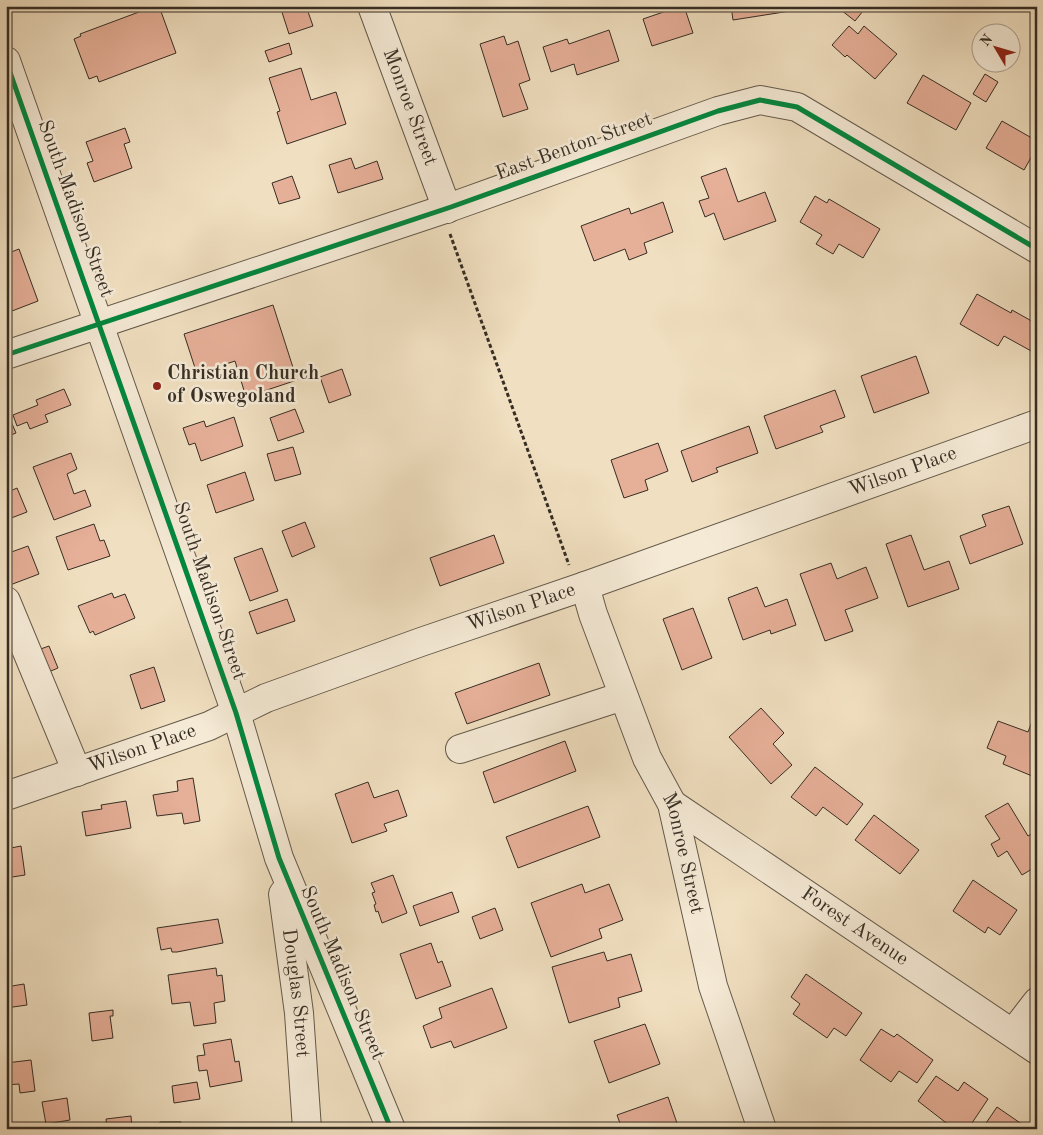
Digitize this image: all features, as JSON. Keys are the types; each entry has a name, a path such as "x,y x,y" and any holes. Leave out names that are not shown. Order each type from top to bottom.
{"street":[{"name":"Monroe Street","path":"372,6 448,221"},
{"name":"South Madison Street","path":"6,61 236,713 279,858 391,1129"},
{"name":"East Benton Street","path":"6,355 100,324 448,221 718,110 760,100 797,106 1037,249"},
{"name":"Wilson Place","path":"6,796 209,726 266,698 421,642 578,578 1037,424"},
{"name":"Monroe Street","path":"578,578 594,614 647,758 672,804 713,986 762,1129"},
{"path":"6,601 77,772"},
{"path":"460,749 623,696"},
{"name":"Forest Avenue","path":"672,804 1037,1050"},
{"name":"Douglas Street","path":"279,858 299,1013 307,1129"},
{"path":"1013,1033 1037,1002"}],"path":[{"path":"448,221 578,578"}],"building":[{"path":"159,6 176,53 99,82 97,76 89,79 74,39 81,36 80,34"},
{"path":"280,6 306,6 313,26 289,34"},
{"path":"684,6 693,33 652,46 643,19"},
{"path":"731,6 803,6 803,9 733,20"},
{"path":"844,6 867,6 855,21 841,10"},
{"path":"849,26 858,34 864,26 897,54 875,79 832,45"},
{"path":"609,30 619,61 577,75 574,64 551,72 543,47 567,39 569,44"},
{"path":"504,36 507,45 518,41 530,80 519,84 528,109 503,117 480,44"},
{"path":"289,43 292,54 269,62 265,51"},
{"path":"301,68 311,100 336,92 346,124 287,144 277,112 280,111 269,78"},
{"path":"985,74 998,82 986,102 973,94"},
{"path":"923,75 971,103 956,130 907,103"},
{"path":"1002,121 1037,141 1037,147 1024,170 986,148"},
{"path":"125,128 130,142 124,144 132,168 94,182 87,163 93,161 86,142"},
{"path":"351,158 355,169 377,161 383,179 338,193 329,165"},
{"path":"726,168 738,202 765,192 776,221 724,240 714,213 705,217 699,201 709,198 701,177"},
{"path":"292,176 300,198 279,204 272,183"},
{"path":"815,196 827,203 829,199 880,229 863,258 839,244 833,254 816,244 822,235 800,222"},
{"path":"663,202 673,232 644,243 647,253 629,260 625,249 594,261 581,226 629,208 631,214"},
{"path":"19,249 38,301 12,311 6,297 6,254"},
{"path":"977,294 1011,313 1012,310 1037,324 1037,345 1033,352 1004,336 998,346 960,324"},
{"path":"273,305 297,380 246,397 235,361 197,374 184,334"},
{"path":"916,356 929,393 874,413 861,376"},
{"path":"342,369 351,395 329,403 320,377"},
{"path":"64,389 71,405 45,415 48,422 30,429 27,422 17,426 13,415 38,405 36,400"},
{"path":"835,390 845,417 820,426 823,432 776,449 764,416"},
{"path":"295,409 304,432 278,441 270,418"},
{"path":"6,410 16,433 6,437"},
{"path":"234,417 243,446 201,461 195,443 189,445 183,428 204,421 206,427"},
{"path":"749,426 758,453 716,468 718,472 692,482 681,451"},
{"path":"658,443 668,471 645,480 648,490 624,498 611,460"},
{"path":"293,447 301,474 275,481 267,454"},
{"path":"71,453 77,469 67,474 74,494 85,490 91,506 54,520 33,467"},
{"path":"245,472 254,500 216,513 207,485"},
{"path":"17,488 27,512 6,520 6,493"},
{"path":"1037,497 1037,514 1031,499"},
{"path":"1009,506 1023,544 970,564 960,536 986,526 982,515"},
{"path":"305,522 315,547 292,557 282,531"},
{"path":"94,524 100,541 104,540 110,556 68,570 56,537"},
{"path":"494,535 504,563 440,586 430,558"},
{"path":"911,535 924,570 949,561 959,589 908,607 886,544"},
{"path":"28,546 39,574 10,585 6,577 6,554"},
{"path":"262,548 278,591 250,601 234,558"},
{"path":"831,563 837,579 866,567 878,598 845,610 853,631 825,641 800,574"},
{"path":"757,587 765,607 787,599 796,625 771,634 770,630 743,640 728,598"},
{"path":"112,593 114,598 125,594 135,618 95,635 93,631 90,633 78,606"},
{"path":"287,599 295,621 257,634 249,612"},
{"path":"693,608 712,658 682,670 663,619"},
{"path":"49,646 58,668 44,674 35,651"},
{"path":"539,663 550,695 467,724 455,693"},
{"path":"154,667 165,701 141,709 130,675"},
{"path":"761,708 784,733 773,744 792,765 771,784 729,737"},
{"path":"1035,714 1037,715 1037,778 1003,764 1006,756 987,748 998,721 1028,732"},
{"path":"565,741 576,771 494,803 483,772"},
{"path":"815,767 863,804 847,825 823,807 816,816 791,797"},
{"path":"193,778 200,821 184,824 182,813 157,816 153,795 178,791 177,781"},
{"path":"368,782 374,798 398,790 407,816 384,824 387,831 352,843 335,794"},
{"path":"126,801 131,828 86,836 82,812 102,809 101,805"},
{"path":"1008,803 1028,836 1037,831 1037,866 1022,875 1007,851 998,857 991,844 1000,839 985,816"},
{"path":"588,806 600,837 518,868 506,837"},
{"path":"874,815 919,850 900,874 855,840"},
{"path":"21,846 25,875 6,878 6,849"},
{"path":"393,875 407,913 382,923 374,905 376,904 372,893 375,892 371,883"},
{"path":"973,880 1017,910 1000,935 988,927 985,933 953,911"},
{"path":"582,884 585,893 609,884 623,920 599,929 602,938 551,957 531,903"},
{"path":"452,892 459,912 420,926 413,906"},
{"path":"495,908 503,930 480,939 472,917"},
{"path":"218,919 223,943 177,952 172,952 171,948 161,950 157,928"},
{"path":"431,943 438,963 442,961 451,986 416,999 400,954"},
{"path":"604,952 607,961 631,954 642,991 618,998 620,1007 569,1023 552,967"},
{"path":"216,968 217,976 222,975 225,1001 214,1003 216,1023 194,1026 190,1002 172,1004 168,975"},
{"path":"806,974 862,1013 846,1036 834,1028 827,1038 793,1014 800,1004 791,997"},
{"path":"24,984 27,1005 6,1008 6,987"},
{"path":"492,988 507,1028 454,1048 451,1041 431,1048 423,1026 442,1018 439,1008"},
{"path":"113,1010 113,1016 110,1016 113,1038 92,1041 89,1013"},
{"path":"645,1024 660,1064 609,1083 594,1041"},
{"path":"881,1029 894,1037 897,1034 933,1060 917,1083 899,1071 891,1082 860,1060"},
{"path":"231,1039 235,1062 239,1061 242,1081 210,1087 207,1070 199,1071 197,1056 205,1055 203,1044"},
{"path":"31,1060 35,1091 20,1093 19,1084 6,1085 6,1063"},
{"path":"936,1076 958,1091 964,1082 988,1099 968,1129 954,1129 918,1101"},
{"path":"197,1082 200,1099 174,1103 172,1086"},
{"path":"668,1097 679,1129 622,1129 617,1115"},
{"path":"67,1098 70,1120 46,1124 42,1102"},
{"path":"997,1107 1029,1129 982,1129"},
{"path":"131,1116 132,1129 107,1129 106,1119"},
{"path":"160,1122 181,1122 181,1129 159,1129"}],"cycle path":[{"path":"6,61 236,713 279,858 391,1129"},
{"path":"6,355 451,207 718,111 760,100 797,107 1037,249"}],"place":[{"name":"Christian Church of Oswegoland","path":"157,386"}]}
